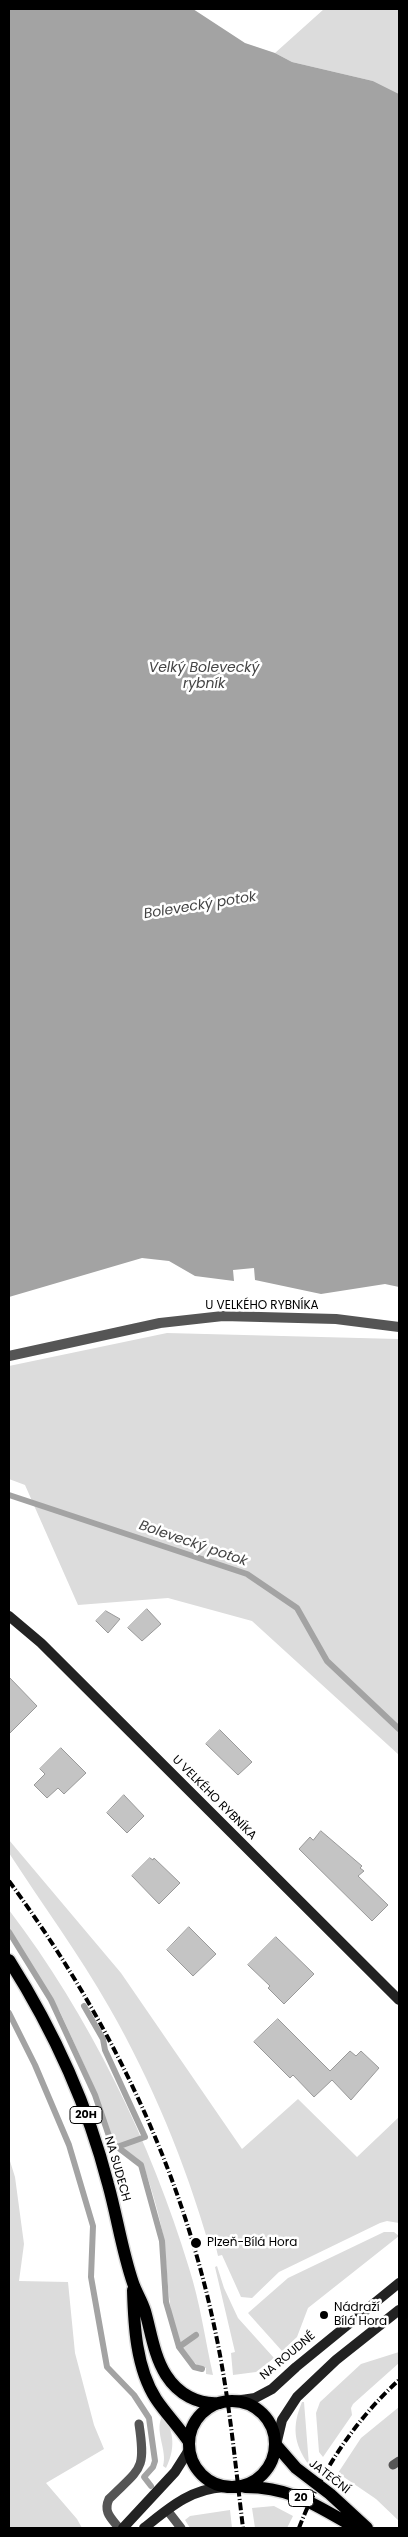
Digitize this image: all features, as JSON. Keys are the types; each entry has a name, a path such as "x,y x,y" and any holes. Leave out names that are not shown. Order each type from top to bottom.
{"main road":[{"name":"NA SUDECH","path":"9,1960 51,2036 82,2107 108,2182 133,2282 166,2375 190,2398 205,2403 220,2403"},
{"name":"NA SUDECH","path":"133,2282 137,2339 147,2380 155,2398 189,2446"},
{"name":"NA ROUDNÉ","path":"189,2446 196,2420 206,2409 220,2403 235,2401 250,2405 263,2413 274,2431 276,2445"},
{"name":"20","path":"240,2487 254,2482 266,2471 274,2458 276,2445"},
{"name":"JATEČNÍ","path":"276,2445 296,2468 336,2499 367,2528"},
{"name":"20","path":"189,2446 198,2471 210,2482 224,2487 269,2488 288,2492 356,2528"}],"street":[{"name":"U VELKÉHO RYBNÍKA","path":"9,1356 160,1323 223,1316 336,1319 399,1327"},
{"name":"U VELKÉHO RYBNÍKA","path":"9,1616 41,1643 399,2000"},
{"name":"NA ROUDNÉ","path":"235,2401 255,2398 272,2389 296,2367 399,2283"},
{"path":"276,2445 282,2420 297,2397 336,2360 399,2310"},
{"name":"NA ROUDNÉ","path":"123,2528 175,2472 189,2446"},
{"path":"144,2528 191,2494 224,2487"}],"lane":[{"path":"119,2528 107,2514 106,2505 109,2499 141,2466 143,2453 140,2424"},
{"path":"167,2510 181,2528"}],"shaded area":[{"path":"324,9 399,9 399,94 373,81 292,62 275,53"},
{"path":"167,1333 398,1339 399,1755 252,1621 168,1598 78,1605 25,1485 9,1479 9,1366"},
{"path":"9,1840 121,1973 242,2149 298,2099 357,2157 399,2117 399,2223 387,2221 380,2223 279,2272 252,2298 241,2297 222,2255 218,2256 215,2243 209,2245 200,2214 166,2123 125,2035 73,1948 9,1853"},
{"path":"9,1910 66,1993 115,2081 136,2127 174,2221 189,2268 213,2375 206,2374 206,2368 193,2361 183,2349 176,2332 169,2293 164,2241 156,2204 144,2167 138,2159 114,2141 111,2136 91,2080 60,2012 9,1928"},
{"path":"9,2158 15,2177 24,2244 19,2281 68,2282 75,2353 94,2425 104,2449 46,2483 77,2519 82,2528 9,2528"},
{"path":"384,2232 394,2232 399,2236 308,2308 297,2337 282,2351 248,2313 288,2278"},
{"path":"217,2266 224,2288 238,2318 274,2358 256,2372 233,2375 231,2353 235,2352 215,2267"},
{"path":"399,2352 399,2363 353,2404 351,2408 352,2415 323,2457 319,2452 316,2413 320,2402 361,2364"},
{"path":"302,2402 304,2402 309,2465 297,2442 296,2434 297,2419"},
{"path":"399,2407 399,2521 376,2499 338,2473 361,2438"},
{"path":"163,2415 172,2434 171,2455 166,2468 163,2466 164,2453 159,2427"},
{"path":"274,2506 293,2516 287,2528 255,2528 252,2508"},
{"path":"230,2510 232,2528 190,2528 185,2520 190,2516"}],"water":[{"name":"Velký Bolevecký rybník","path":"9,9 193,9 245,43 275,53 292,62 373,81 399,94 399,1287 385,1284 321,1294 255,1280 254,1268 233,1270 234,1281 195,1276 169,1261 142,1258 9,1297"}],"building":[{"path":"147,1609 161,1624 142,1641 128,1628"},
{"path":"106,1611 120,1619 108,1633 96,1621"},
{"path":"9,1677 37,1706 9,1734"},
{"path":"220,1730 252,1762 238,1775 206,1744"},
{"path":"61,1748 86,1773 64,1794 58,1788 47,1798 34,1785 45,1774 40,1769"},
{"path":"124,1795 144,1816 127,1833 107,1813"},
{"path":"321,1831 362,1866 360,1868 364,1871 358,1876 388,1905 372,1921 299,1849 310,1837 313,1840"},
{"path":"150,1858 153,1860 154,1858 180,1883 159,1904 132,1876"},
{"path":"189,1927 216,1954 193,1976 167,1950"},
{"path":"276,1937 314,1974 284,2004 268,1988 270,1986 248,1965"},
{"path":"278,2019 330,2071 350,2051 356,2056 361,2051 379,2068 351,2100 332,2080 314,2097 293,2075 290,2078 254,2042"}],"waterway":[{"name":"Bolevecký potok","path":"9,1495 247,1574 297,1608 327,1661 399,1729"},
{"path":"9,1932 51,2000 95,2095 111,2142 141,2165 162,2241 166,2302 179,2347 194,2367 202,2369"},
{"path":"84,2006 103,2039 105,2050 145,2137 117,2147"},
{"path":"9,2013 35,2065 69,2145 93,2226 91,2277 107,2367 134,2395 149,2418 155,2461 153,2467 144,2477 151,2486"},
{"path":"179,2347 196,2335"}],"railway":[{"path":"9,1881 45,1932 109,2039 161,2151 200,2269 215,2330 224,2379 243,2528"},
{"path":"299,2528 317,2487 340,2448 368,2412 399,2380"}],"place":[{"name":"Plzeň-Bílá Hora","path":"196,2243"},
{"name":"Nádraží Bílá Hora","path":"324,2315"}]}
